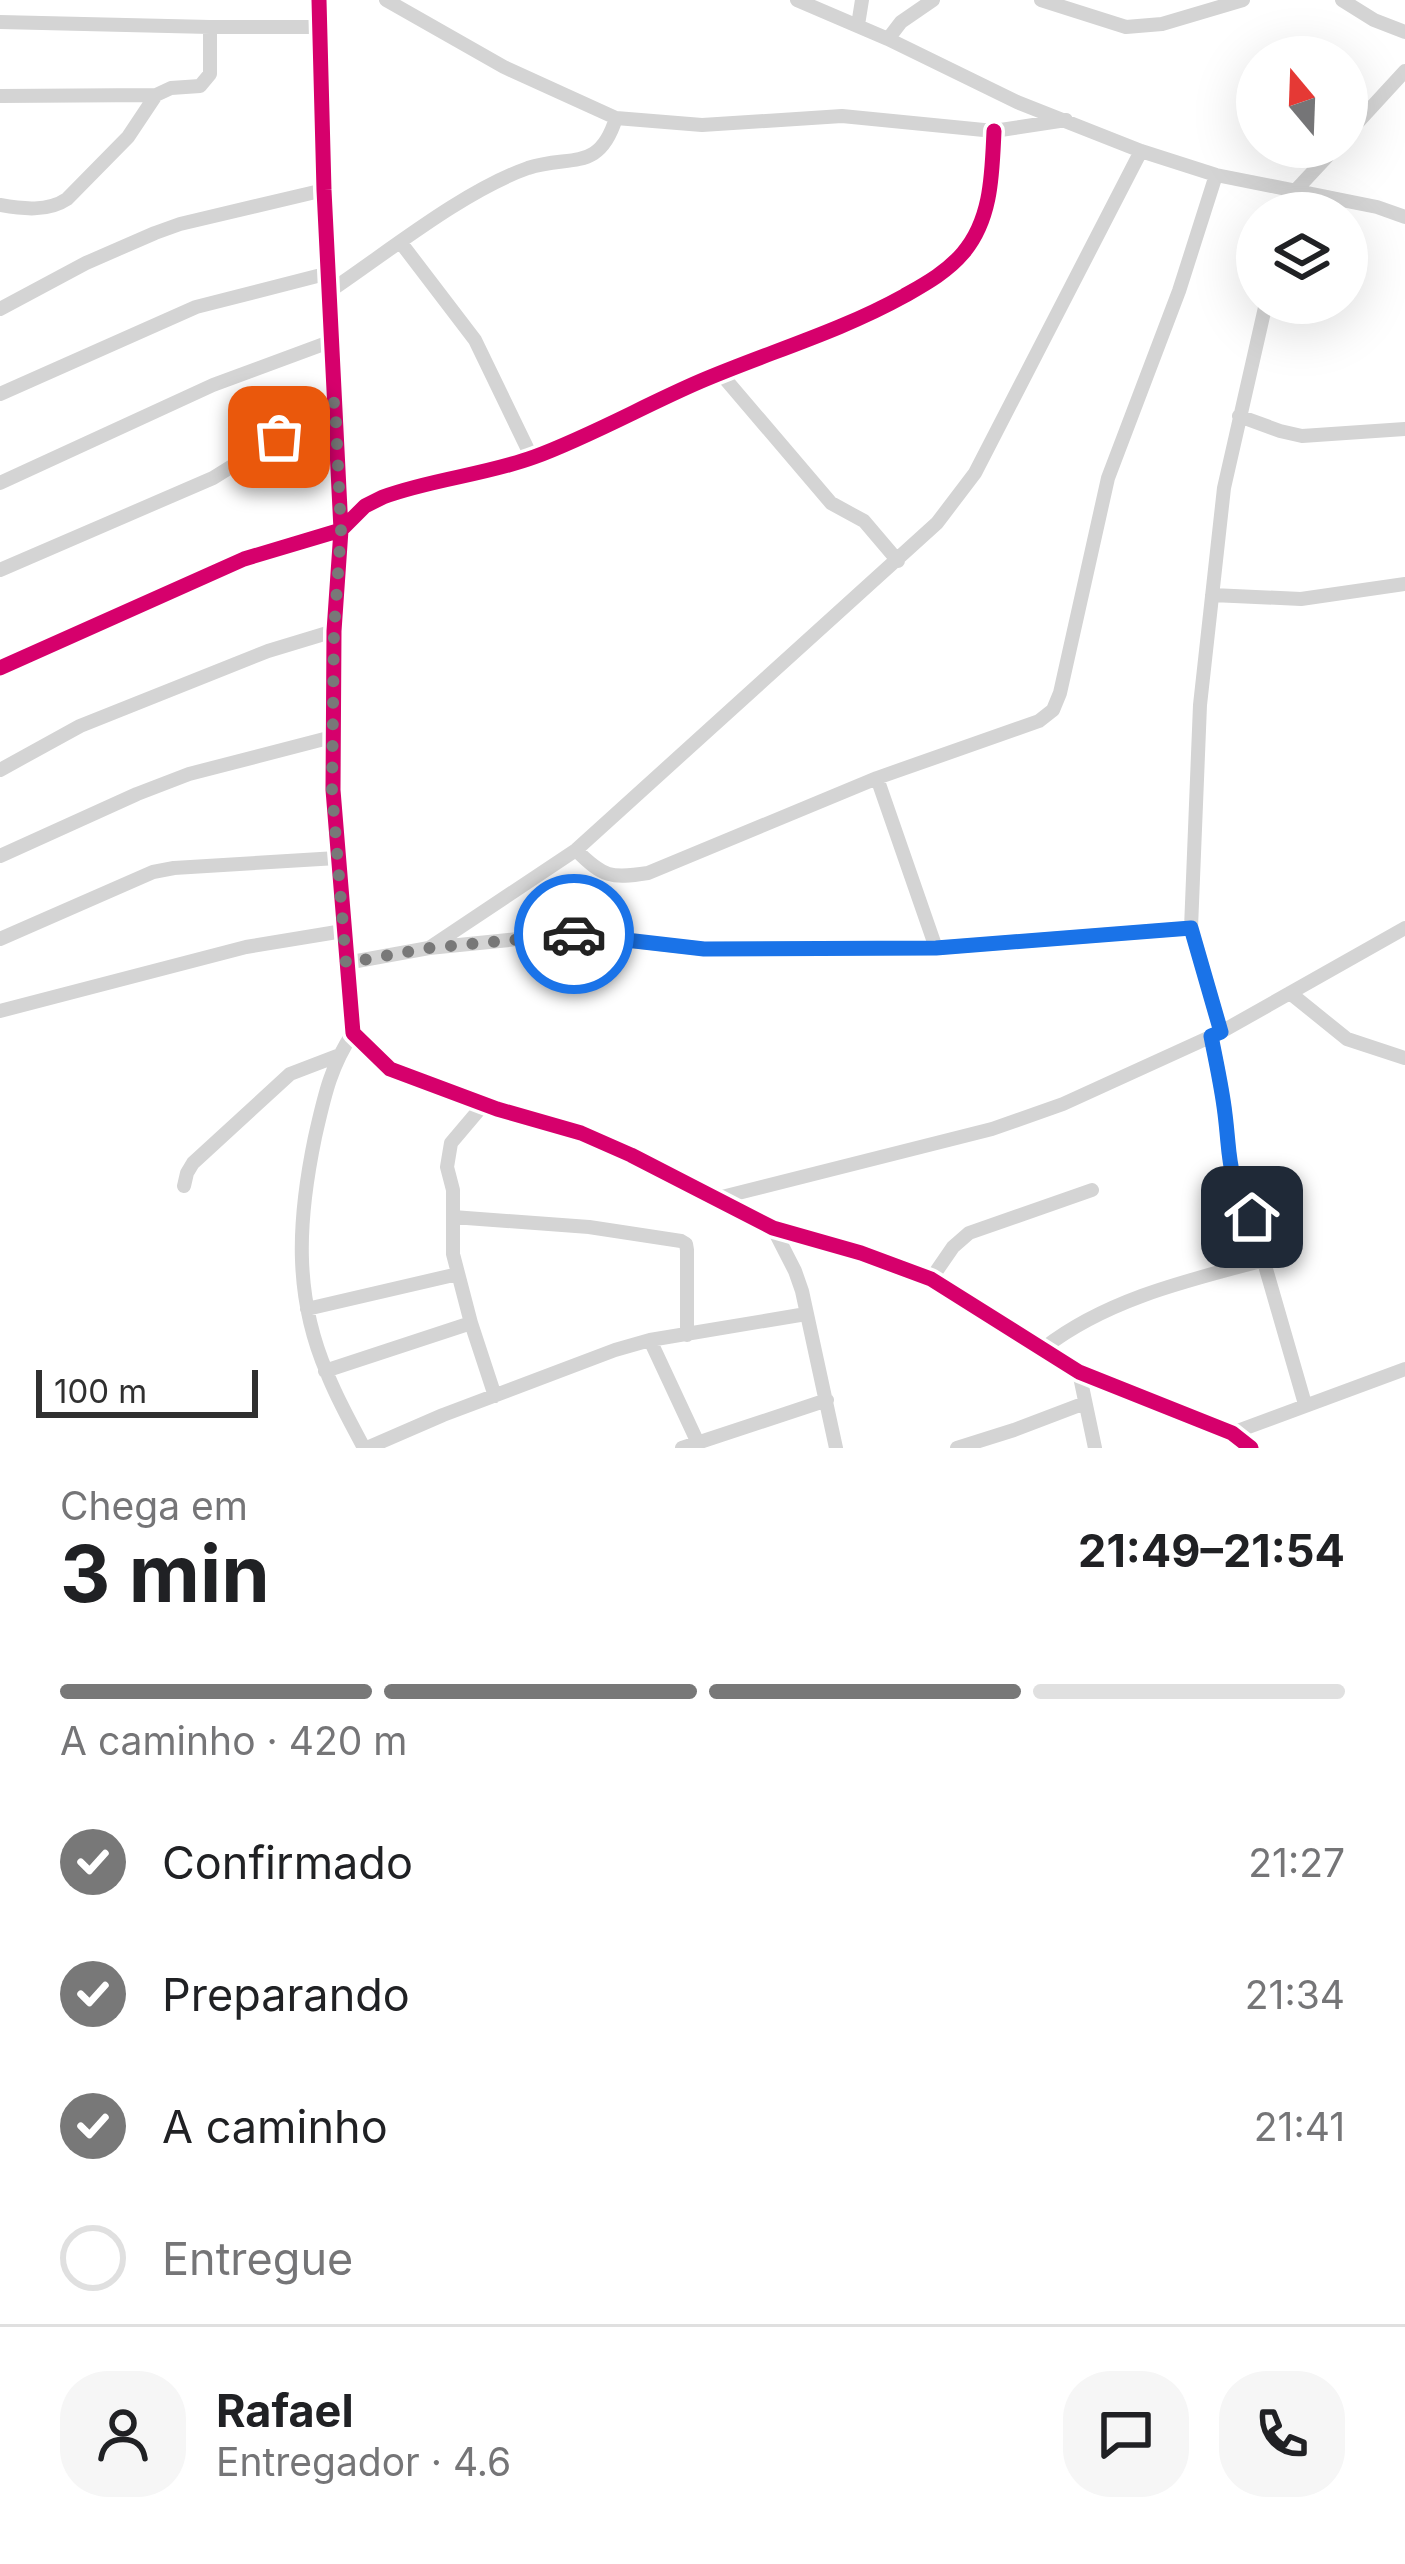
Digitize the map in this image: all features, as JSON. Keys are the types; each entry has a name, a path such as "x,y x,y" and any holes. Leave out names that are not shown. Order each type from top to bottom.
{"street":[{"path":"319,0 341,530 332,737 353,1034 390,1070 484,1105 581,1133 773,1228 932,1279 1078,1372 1232,1433 1251,1448"},
{"path":"386,0 504,67 616,118 702,124 842,116 994,131 1066,120"},
{"path":"797,0 1017,103 1141,151 1216,175 1377,207 1405,217"},
{"path":"858,25 862,0"},
{"path":"888,39 901,22 933,0"},
{"path":"1041,0 1126,27 1162,24 1243,0"},
{"path":"1342,0 1405,32"},
{"path":"0,22 320,27"},
{"path":"0,96 156,95 171,88 200,86 210,74 210,28"},
{"path":"1368,111 1405,70"},
{"path":"0,205 46,208 67,199 128,137 156,95"},
{"path":"330,291 455,206 522,170 588,159 610,139 616,118"},
{"path":"0,668 244,559 341,530 365,506 383,497 532,458 877,311 947,269 967,249 992,184 994,131"},
{"path":"429,948 576,850 938,523 976,473 1141,151"},
{"path":"1295,191 1316,168"},
{"path":"576,850 592,866 619,878 648,873 878,778 1039,721 1053,710 1112,466 1179,291 1216,175"},
{"path":"0,309 155,232 324,190"},
{"path":"401,243 475,340 532,458"},
{"path":"0,394 196,307 329,273"},
{"path":"1261,324 1224,488 1199,724 1191,928 1216,1034 1229,1169 1252,1217 1305,1404"},
{"path":"0,483 213,385 332,340"},
{"path":"721,374 831,503 864,520 898,561"},
{"path":"0,570 213,478 335,402"},
{"path":"1239,416 1302,436 1405,429"},
{"path":"1212,595 1300,599 1405,584"},
{"path":"0,770 80,726 268,651 334,631"},
{"path":"0,856 189,774 332,737"},
{"path":"878,778 936,948"},
{"path":"0,938 153,872 337,858"},
{"path":"346,963 429,948 568,934 704,949 936,948 1191,928"},
{"path":"718,1198 992,1129 1064,1104 1216,1034 1405,928"},
{"path":"0,1010 246,947 343,931"},
{"path":"1290,993 1347,1039 1405,1058"},
{"path":"353,1034 337,1056 326,1090 302,1208 300,1252 307,1309 326,1371 365,1448 615,1350 806,1314"},
{"path":"184,1186 193,1162 290,1074 337,1056"},
{"path":"484,1105 451,1143 447,1167 453,1190 451,1239 458,1274 495,1396"},
{"path":"932,1279 953,1247 969,1233 1092,1190"},
{"path":"453,1216 590,1227 681,1241 687,1250 687,1335"},
{"path":"773,1228 795,1270 836,1448"},
{"path":"1044,1348 1064,1332 1117,1306 1265,1260"},
{"path":"307,1309 458,1274"},
{"path":"326,1371 471,1323"},
{"path":"650,1340 698,1443"},
{"path":"1232,1433 1405,1369"},
{"path":"1078,1372 1095,1448"},
{"path":"682,1448 827,1400"},
{"path":"957,1448 1085,1403"}],"cycle path":[{"path":"319,0 341,530 334,631 333,790 353,1033 390,1069 497,1109 581,1133 773,1228 931,1279 1079,1372 1232,1433 1251,1448"},
{"path":"0,668 244,559 341,530 365,506 383,497 534,457 904,296 950,266 973,240 989,195 994,131"}],"way so far":[{"path":"279,437 335,402 341,530 332,790 346,963 429,948 574,934"}],"route":[{"path":"574,934 704,949 936,948 1191,928 1221,1032 1211,1036 1226,1116 1229,1169 1252,1217"}]}
